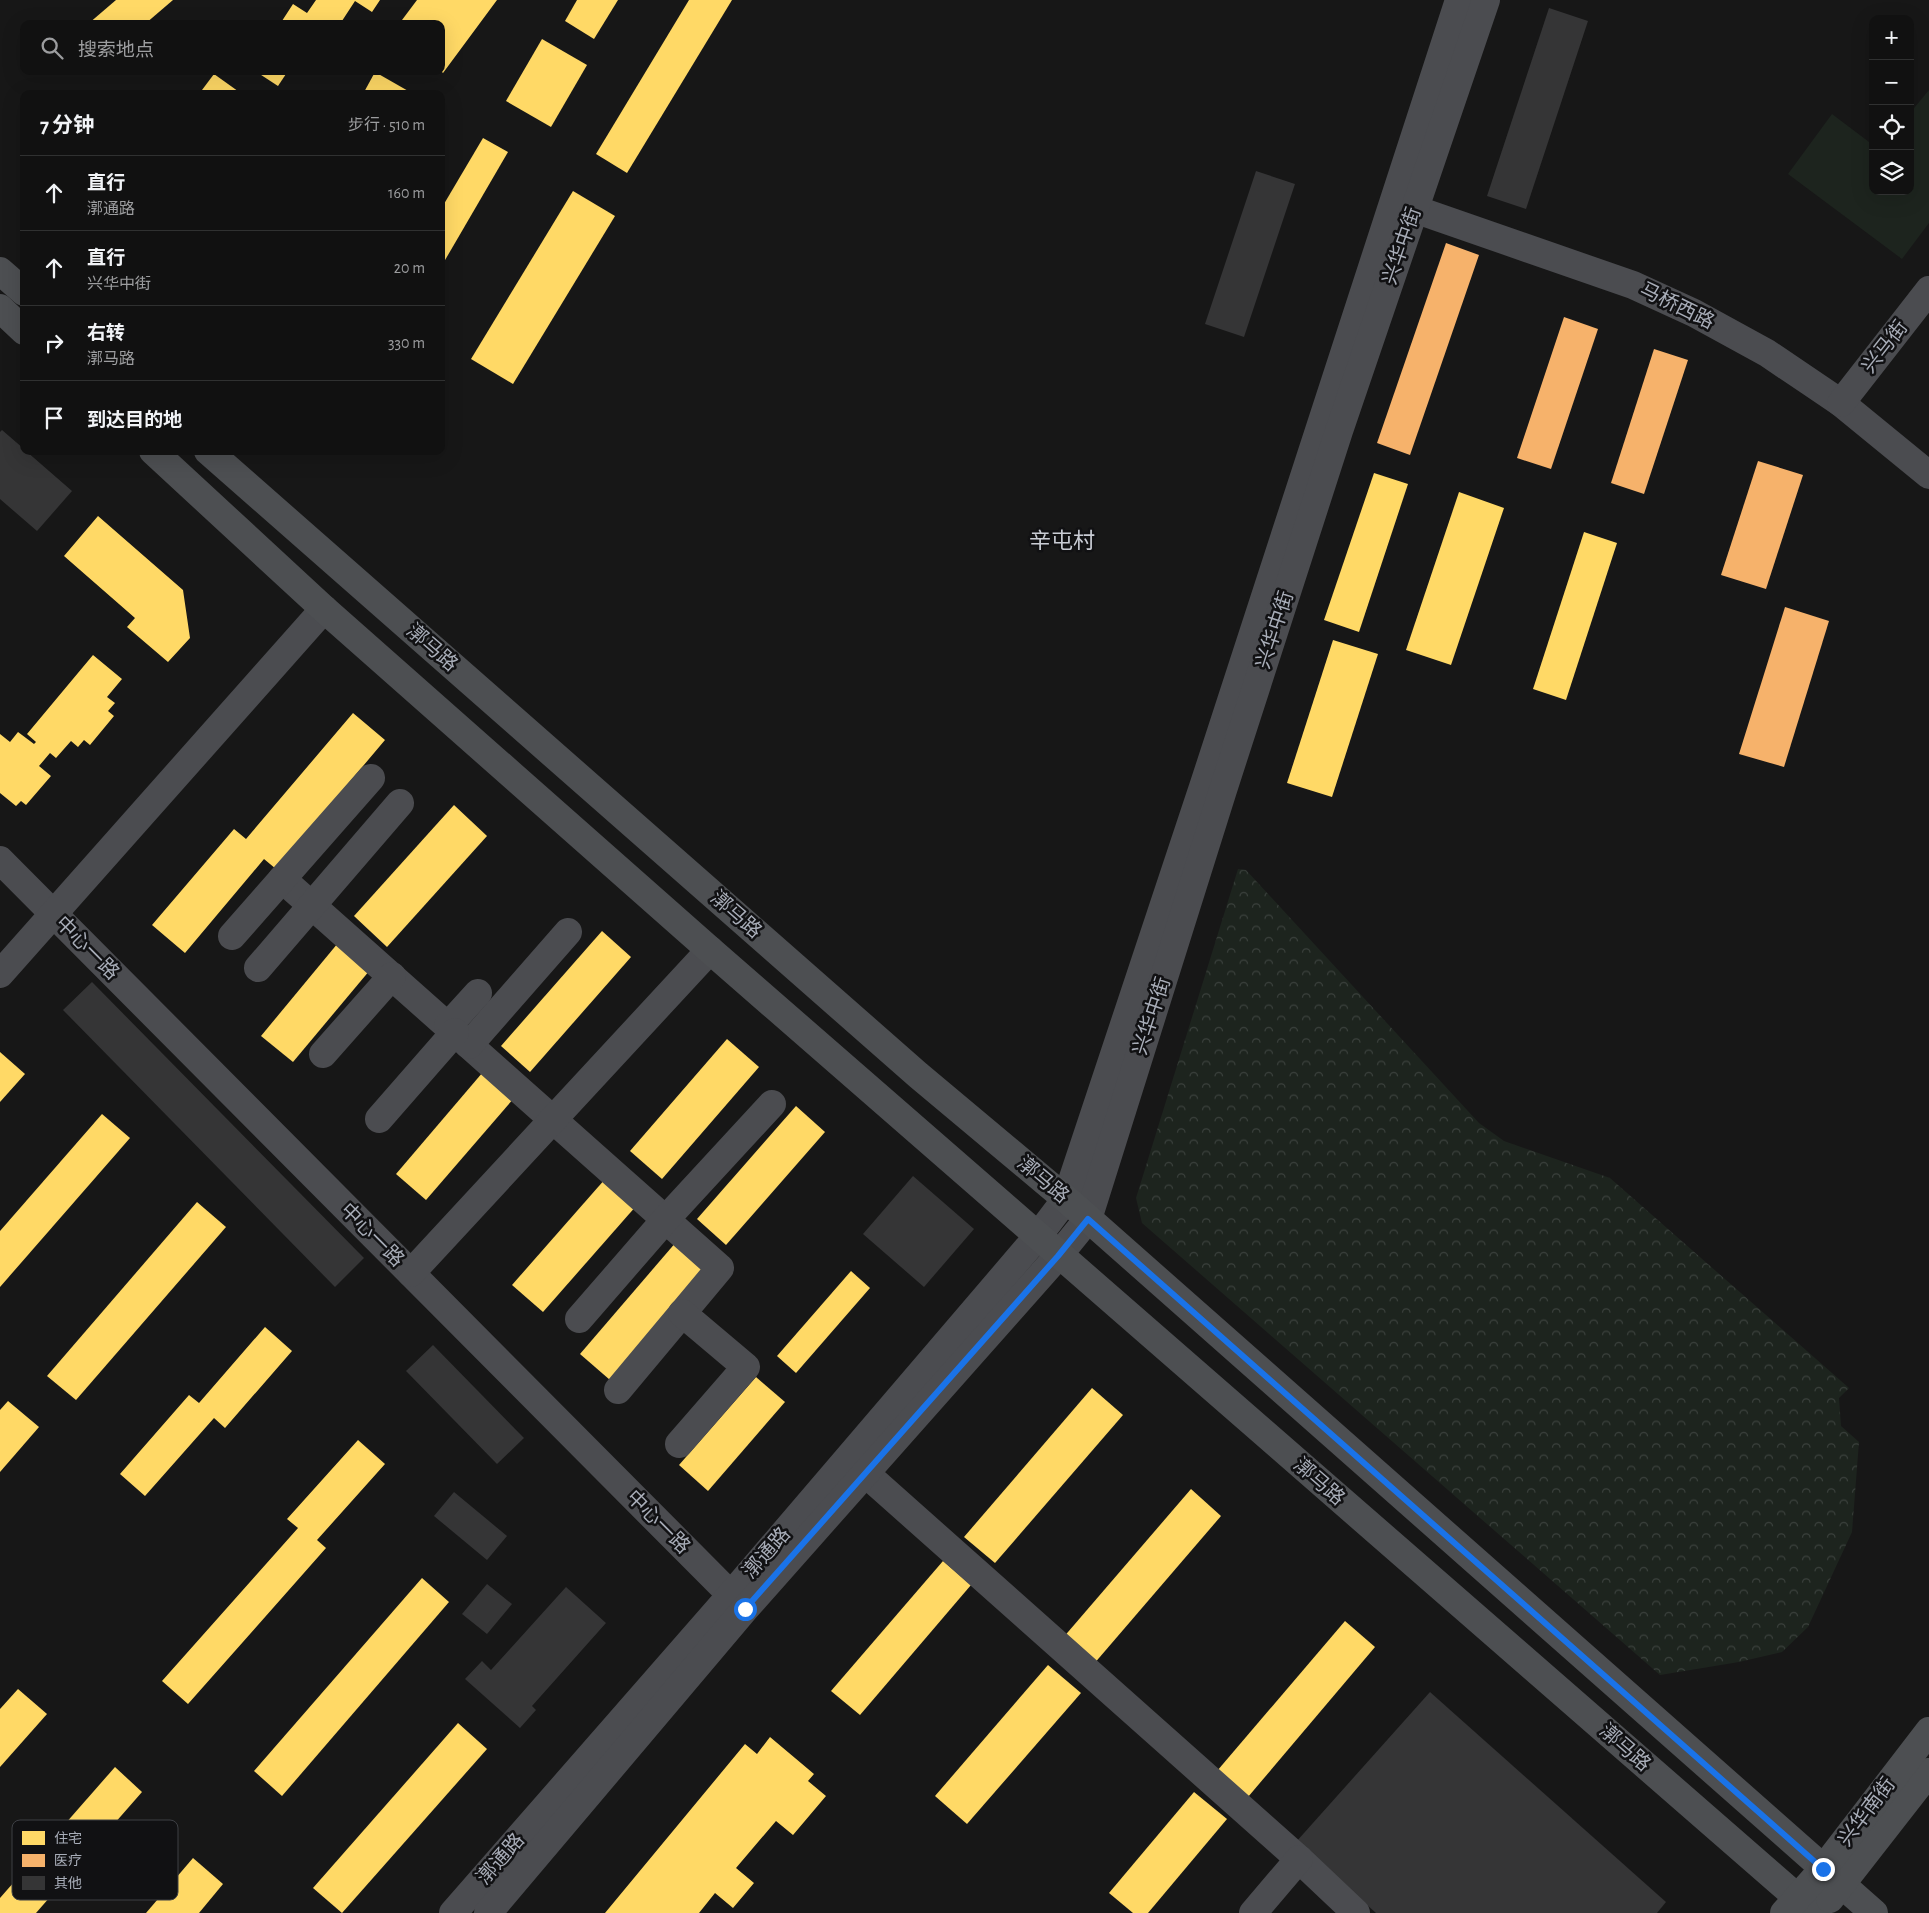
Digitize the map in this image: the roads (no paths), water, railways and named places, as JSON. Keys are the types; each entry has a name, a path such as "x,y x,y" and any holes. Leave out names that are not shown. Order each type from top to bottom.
{"main road":[{"path":"0,271 20,288"},
{"path":"0,308 20,326"},
{"name":"漷马路","path":"157,455 324,609 1803,1909"},
{"name":"漷马路","path":"213,455 918,1074 1066,1199 1874,1913"},
{"name":"兴华南街","path":"1833,1877 1929,1731"},
{"name":"兴华南街","path":"1803,1909 1929,1772"}],"street":[{"name":"兴华中街","path":"1058,1256 1088,1219 1339,431 1459,0"},
{"name":"兴华中街","path":"1038,1236 1066,1199 1204,784 1403,205 1486,0"},
{"name":"马桥西路","path":"1403,205 1633,285 1731,332 1767,353 1841,403 1929,475"},
{"name":"兴马街","path":"1841,403 1929,290"},
{"path":"0,974 324,609"},
{"path":"232,936 371,778"},
{"path":"258,968 400,803"},
{"name":"中心一路","path":"0,860 738,1602"},
{"path":"282,879 720,1268 618,1390"},
{"path":"379,1119 457,1034 568,932"},
{"path":"411,1273 710,950"},
{"path":"323,1054 392,976"},
{"path":"457,1034 478,992"},
{"path":"579,1318 665,1220 772,1104"},
{"name":"漷通路","path":"488,1913 738,1602 1038,1236"},
{"name":"漷通路","path":"454,1913 738,1602 865,1473 1058,1256"},
{"path":"679,1444 746,1368 682,1313"},
{"path":"865,1473 1356,1913"},
{"path":"1253,1913 1299,1860"}],"district":[{"name":"辛屯村","path":"1062,541"}]}
